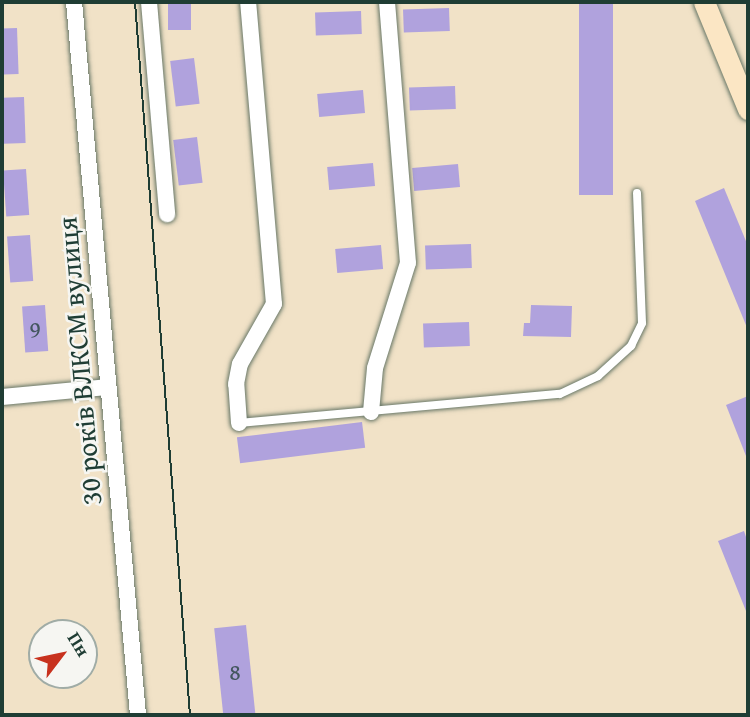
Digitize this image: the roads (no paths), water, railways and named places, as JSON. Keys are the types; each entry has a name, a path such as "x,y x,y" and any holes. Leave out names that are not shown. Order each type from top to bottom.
{"main road":[{"path":"704,2 748,109"}],"street":[{"name":"30 років ВЛКСМ вулиця","path":"74,2 138,715"},
{"path":"149,2 167,214"},
{"path":"239,423 236,384 240,365 248,343 267,320 275,290 248,2"},
{"path":"371,412 375,368 408,262 387,2"},
{"path":"2,397 107,387"}],"lane":[{"path":"239,423 560,394 598,376 631,346 642,323 637,193"}],"tram line":[{"path":"135,2 190,715"}]}
